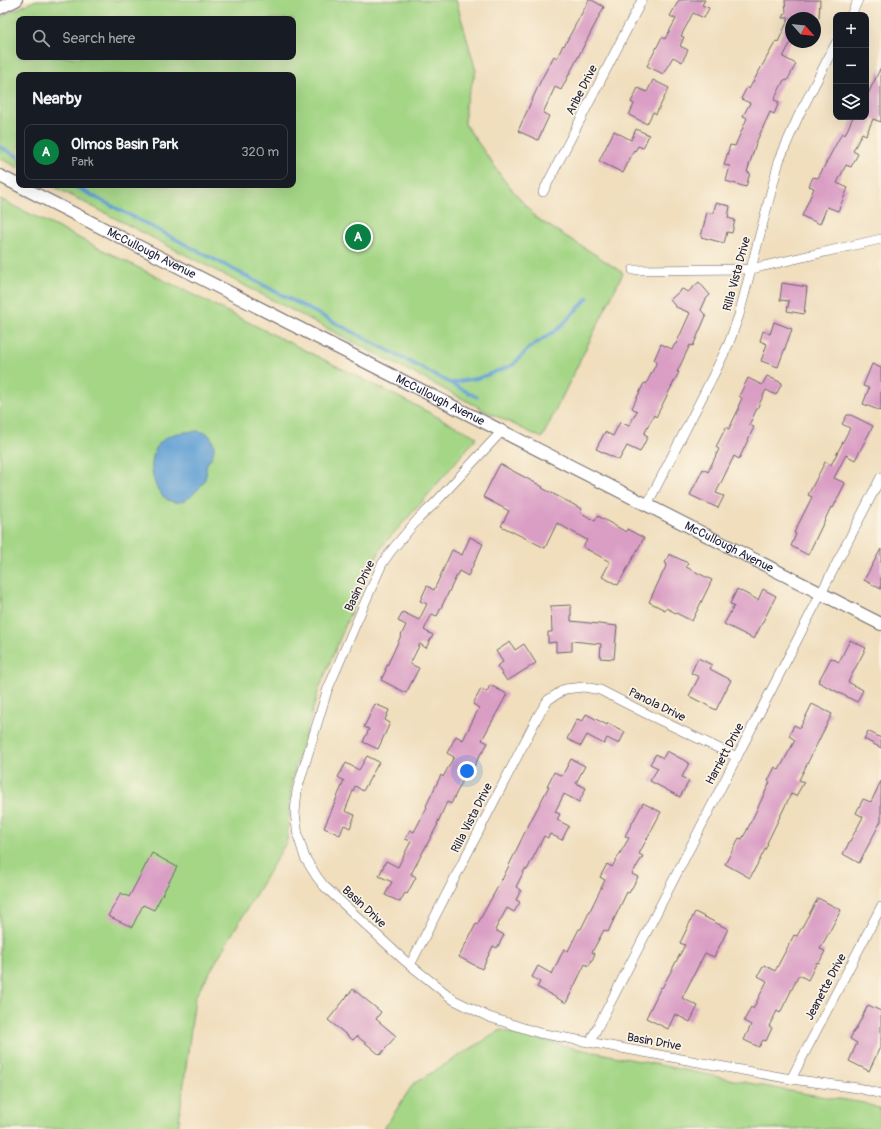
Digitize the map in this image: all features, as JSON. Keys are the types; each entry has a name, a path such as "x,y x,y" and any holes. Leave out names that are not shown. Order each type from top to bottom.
{"main road":[{"path":"0,8 16,0"},
{"name":"McCullough Avenue","path":"0,176 16,184"},
{"name":"McCullough Avenue","path":"24,188 881,624"}],"street":[{"name":"Aribe Drive","path":"543,192 642,0"},
{"path":"852,12 858,0"},
{"name":"Rilla Vista Drive","path":"647,505 729,343 739,315 779,161 798,117 833,48"},
{"path":"633,270 751,269 881,239"},
{"name":"Basin Drive","path":"502,431 419,518 382,564 327,691 297,790 295,813 298,836 305,858 324,886 410,965 454,1000 490,1017 539,1033 791,1079 858,1088 881,1094"},
{"name":"Harriett Drive","path":"590,1042 881,477"},
{"name":"Panola Drive","path":"565,689 584,687 600,690 737,757"},
{"name":"Rilla Vista Drive","path":"410,965 538,716 548,700 565,689"},
{"name":"Jeanette Drive","path":"791,1079 881,906"}],"green space":[{"path":"36,0 456,0 476,71 465,105 465,124 504,180 536,218 623,273 542,438 488,412 57,188 296,188 296,72 16,72 16,166 0,158 0,17"},
{"path":"0,199 477,437 383,545 357,597 319,689 292,778 287,841 195,997 178,1129 0,1129"},
{"path":"501,1030 574,1048 789,1091 864,1103 881,1109 881,1129 384,1129 413,1084"}],"water":[{"path":"198,431 207,433 212,439 214,445 213,455 206,466 204,481 190,497 178,502 168,500 160,493 154,481 152,468 153,455 160,443 171,435"}],"building":[{"path":"589,0 592,0 604,7 561,90 555,87 543,113 549,116 538,140 518,131 541,80 554,56 557,58"},
{"path":"679,0 705,0 702,5 709,8 704,18 693,13 681,36 684,37 680,46 688,50 682,62 673,57 663,74 647,66 662,37 665,39 676,19 670,16"},
{"path":"785,0 820,0 819,12 786,12"},
{"path":"785,27 785,48 788,48 783,57 796,64 787,81 784,80 774,100 779,102 774,114 770,112 756,143 747,172 750,173 746,187 726,181 730,166 724,165 730,145 735,146 747,118 743,116 750,103 741,99 747,87 749,89 776,41 778,42"},
{"path":"881,67 881,122 873,119 866,135 862,133 853,151 858,154 851,167 846,165 837,183 848,188 838,211 827,207 820,224 802,216 814,188 809,186 813,177 818,178 842,133 845,135 852,120 869,120 869,92"},
{"path":"653,80 669,88 656,114 653,112 647,124 629,115 634,104 631,102 638,88 647,92"},
{"path":"636,129 649,135 643,148 638,146 635,151 634,150 623,173 599,161 614,131 631,140"},
{"path":"716,203 730,206 728,218 735,220 732,233 727,232 724,243 701,237 707,212 713,214"},
{"path":"699,282 710,295 706,299 701,310 706,316 693,346 690,345 677,372 679,372 656,417 654,415 644,434 648,436 640,452 627,446 619,460 596,449 605,432 613,436 620,422 629,426 637,411 632,408 644,383 646,384 657,362 654,360 661,344 672,349 676,344 690,313 676,307 670,300 682,289 688,292"},
{"path":"782,283 807,287 804,314 787,311 789,301 780,300"},
{"path":"774,322 792,329 778,367 761,361 767,344 760,341 763,331 770,334"},
{"path":"872,364 881,368 881,411 863,404 869,388 863,386"},
{"path":"767,376 782,383 776,395 766,390 749,425 754,427 739,459 734,456 716,493 724,496 718,508 690,495 703,469 708,472 719,449 716,447 726,427 729,429 739,408 738,407 742,398 739,396 748,378 762,385"},
{"path":"847,415 851,415 873,426 855,460 846,455 834,478 845,483 833,508 831,507 808,555 791,546 796,534 794,533 812,497 808,495 825,462 831,465 850,428 842,424"},
{"path":"500,464 582,509 580,512 595,521 598,516 626,532 627,529 644,538 618,585 602,577 610,562 583,547 587,540 557,523 545,548 501,526 509,511 483,497"},
{"path":"470,537 483,544 468,576 459,571 437,616 432,614 424,630 433,635 426,648 420,644 410,664 419,668 406,693 381,680 406,625 398,621 403,612 419,620 427,604 420,601 427,586 434,590 452,550 462,555"},
{"path":"881,549 881,589 864,580"},
{"path":"669,554 688,563 686,567 712,580 692,621 666,608 665,610 649,602 667,564 665,563"},
{"path":"737,589 758,600 763,589 776,596 754,639 724,624 734,606 730,604"},
{"path":"571,605 571,621 617,626 614,659 600,658 601,644 572,641 572,651 556,652 556,642 548,643 548,632 552,632 551,606"},
{"path":"850,640 866,648 848,682 863,690 857,702 818,682 831,658 839,662"},
{"path":"510,642 515,650 524,644 536,663 507,681 497,666 503,662 496,651"},
{"path":"698,658 712,665 710,669 731,680 716,710 689,696 699,677 691,673"},
{"path":"490,685 507,694 482,740 488,743 469,776 466,774 451,804 447,802 438,824 411,874 416,877 407,894 405,893 400,902 385,895 392,882 379,876 386,861 398,867 411,841 405,839 410,830 414,832 441,775 443,777 454,757 447,753 456,736 463,740 479,708 473,704 481,689 487,692"},
{"path":"375,704 389,710 385,720 390,723 378,749 363,742 369,729 364,727"},
{"path":"812,704 832,714 799,780 804,782 796,796 791,794 767,843 768,844 750,878 725,864 739,838 742,839 746,832 770,782 768,781 775,767 779,770 795,740 789,736 794,725 800,728"},
{"path":"586,714 625,732 619,744 607,738 604,744 587,735 581,746 567,739 577,719 583,721"},
{"path":"868,731 881,738 881,748 864,739"},
{"path":"667,751 689,763 682,777 689,781 680,797 650,781 658,768 650,764 656,754 663,758"},
{"path":"367,756 379,762 363,791 355,786 345,811 355,815 350,828 344,825 340,835 324,828 344,781 338,777 346,763 359,770"},
{"path":"571,759 585,766 576,783 586,788 579,802 564,794 555,812 560,814 557,820 569,826 562,840 550,834 548,838 544,836 527,870 525,869 516,887 521,890 516,900 520,902 514,912 507,908 495,930 504,935 497,948 493,946 482,969 459,957 476,924 477,925 502,880 549,786 547,786 554,772 562,776"},
{"path":"881,781 881,821 859,863 843,854 863,817 856,813 863,799 871,802"},
{"path":"643,803 661,812 639,854 643,856 632,874 638,877 629,893 627,892 608,932 604,930 592,952 595,954 589,966 585,964 566,1003 537,987 540,982 532,977 538,966 552,974 564,949 568,951 579,929 581,929 605,880 600,877 607,864 612,867 629,838 625,836"},
{"path":"152,853 177,867 154,910 143,905 132,927 108,916 121,893 129,897"},
{"path":"818,898 841,910 820,949 825,951 819,963 817,962 808,980 799,975 780,1013 777,1011 769,1026 772,1028 766,1041 763,1040 759,1047 744,1040 751,1025 744,1021 751,1007 753,1009 767,981 758,976 764,965 775,971 794,935 797,936"},
{"path":"695,912 728,929 714,957 705,953 682,998 698,1006 690,1022 675,1014 668,1029 646,1018 661,987 662,988 685,945 680,943"},
{"path":"353,989 381,1012 376,1019 396,1036 380,1055 357,1036 353,1040 328,1020"},
{"path":"868,1005 881,1011 881,1045 869,1071 849,1061 857,1043 850,1039"}],"waterway":[{"path":"0,147 16,155"},
{"path":"78,188 477,397"},
{"path":"450,383 479,378 513,365 529,348 558,329 588,298"}],"place":[{"name":"Olmos Basin Park","path":"358,237"}]}
